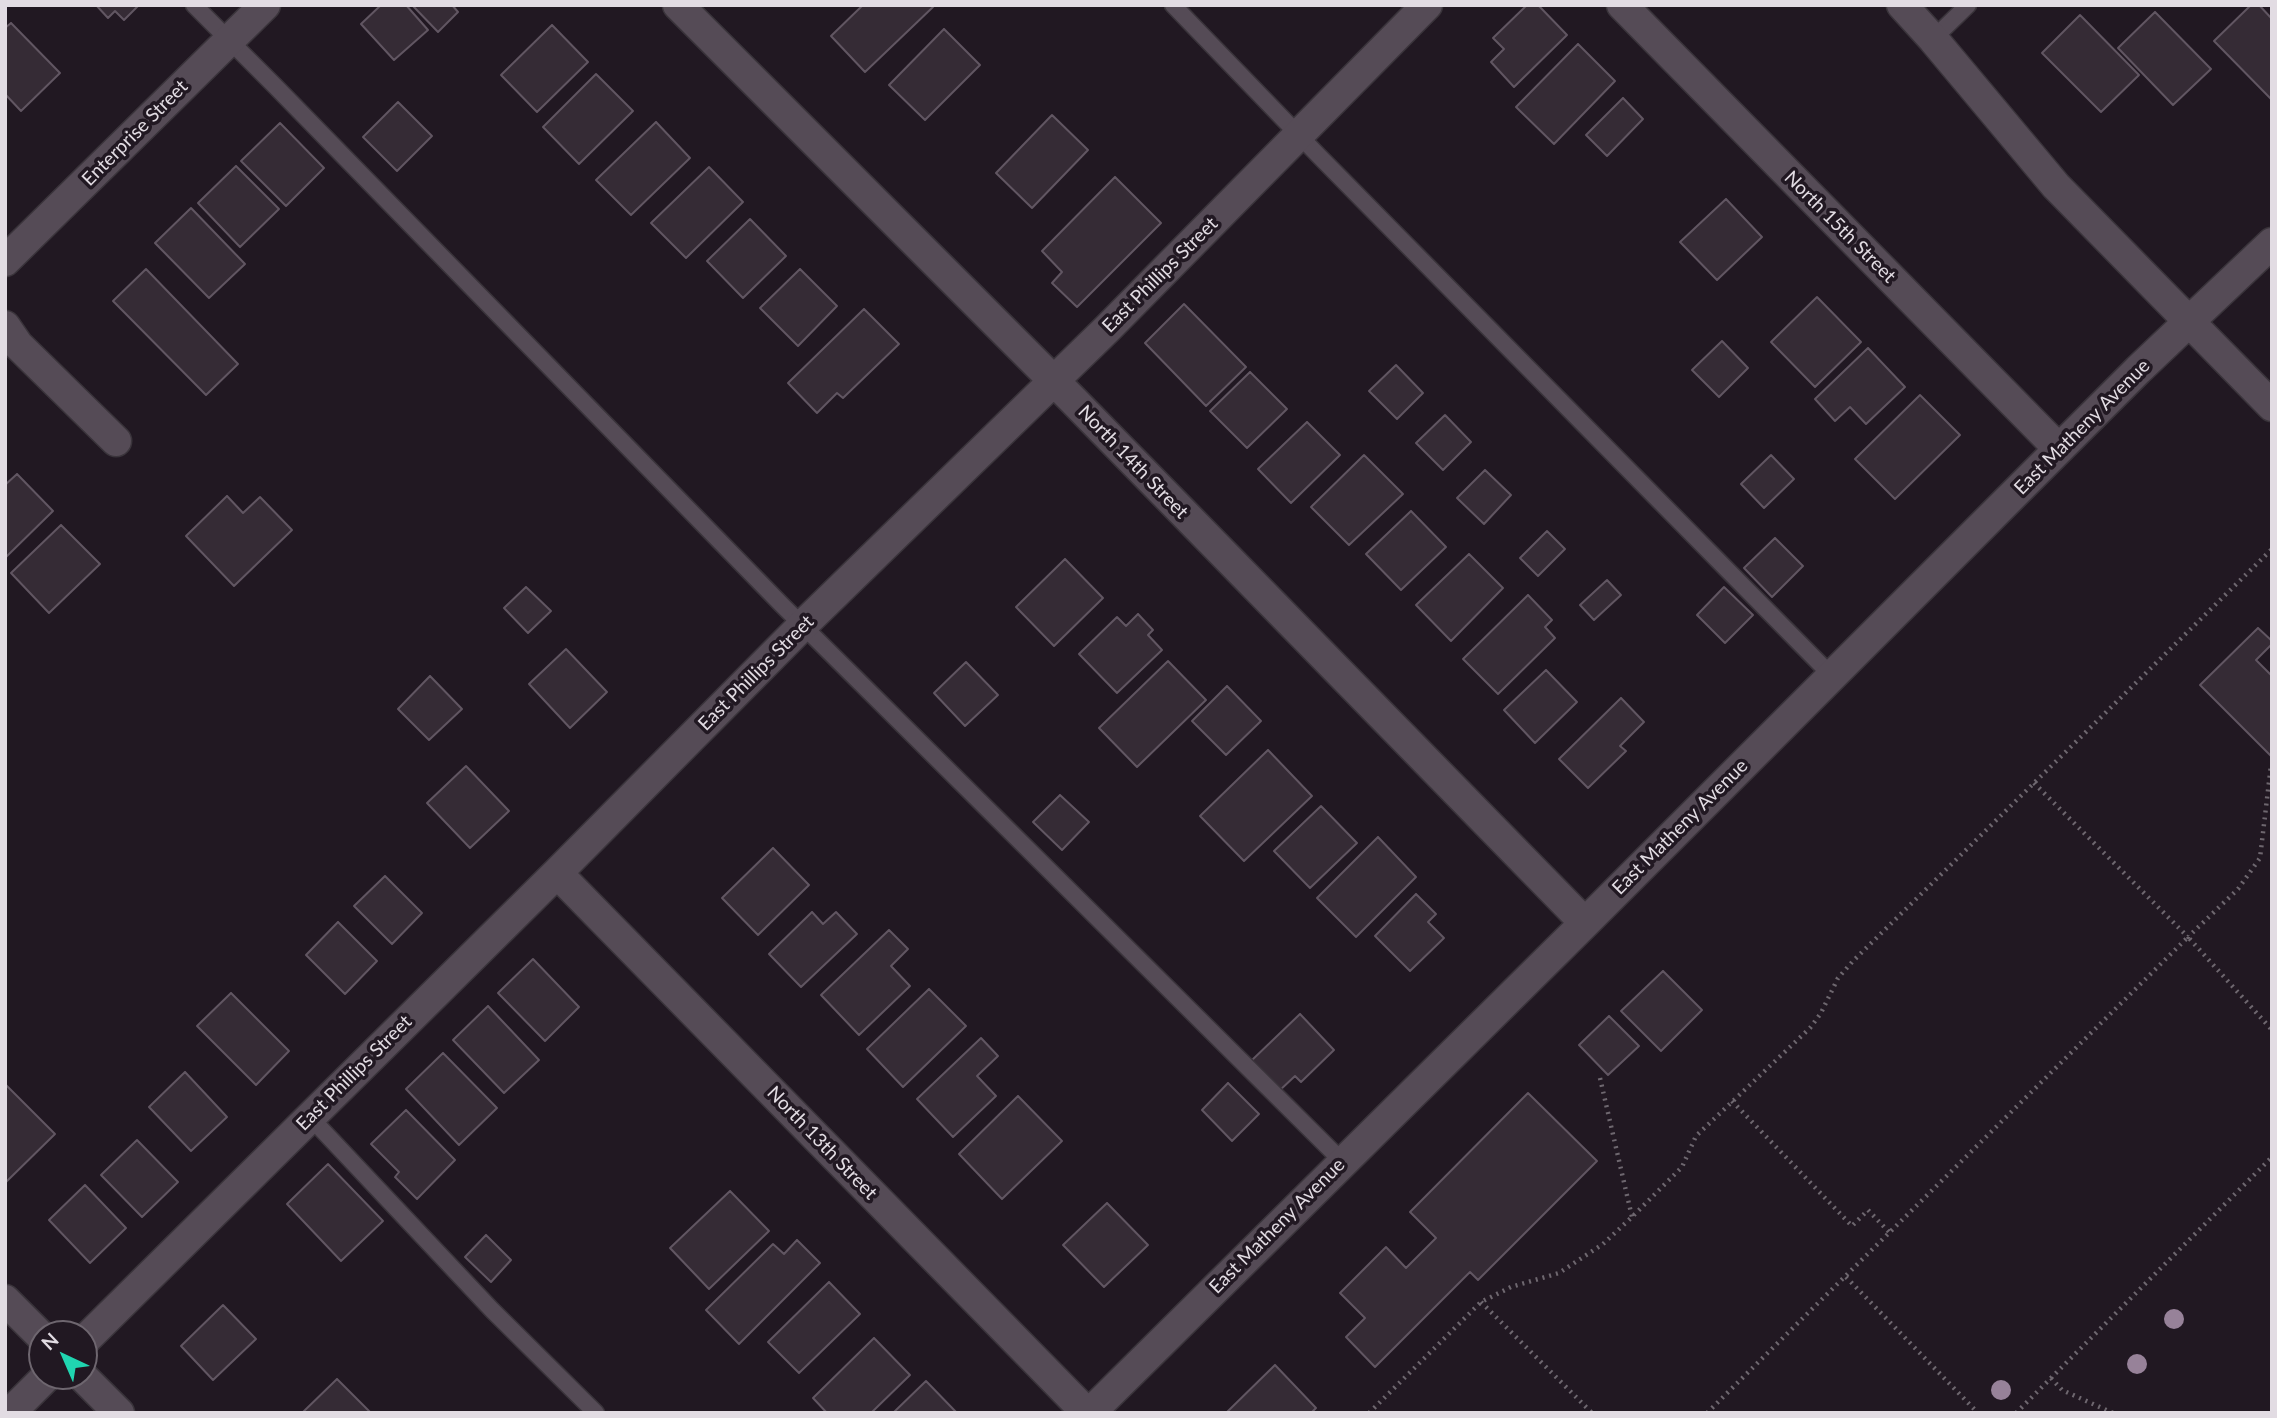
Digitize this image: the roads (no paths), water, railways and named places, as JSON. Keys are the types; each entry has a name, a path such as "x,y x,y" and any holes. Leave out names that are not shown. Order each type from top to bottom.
{"street":[{"name":"Enterprise Street","path":"5,261 265,5"},
{"name":"North 14th Street","path":"677,5 1054,381 1585,923"},
{"name":"East Phillips Street","path":"98,1327 558,873 802,626 1054,381 1427,5"},
{"name":"North 15th Street","path":"1622,5 2059,449"},
{"path":"1902,5 2056,186 2272,406"},
{"name":"East Matheny Avenue","path":"1088,1413 1585,923 2059,449 2272,243"},
{"path":"5,326 18,345 117,442"},
{"name":"North 13th Street","path":"558,873 1088,1413"},
{"path":"5,1300 28,1323"},
{"path":"10,1413 33,1390"},
{"path":"96,1390 119,1413"}],"lane":[{"path":"194,5 802,626 1342,1161"},
{"path":"1173,5 1832,676"},
{"path":"1933,39 1968,5"},
{"path":"310,1117 492,1310 596,1413"}]}
